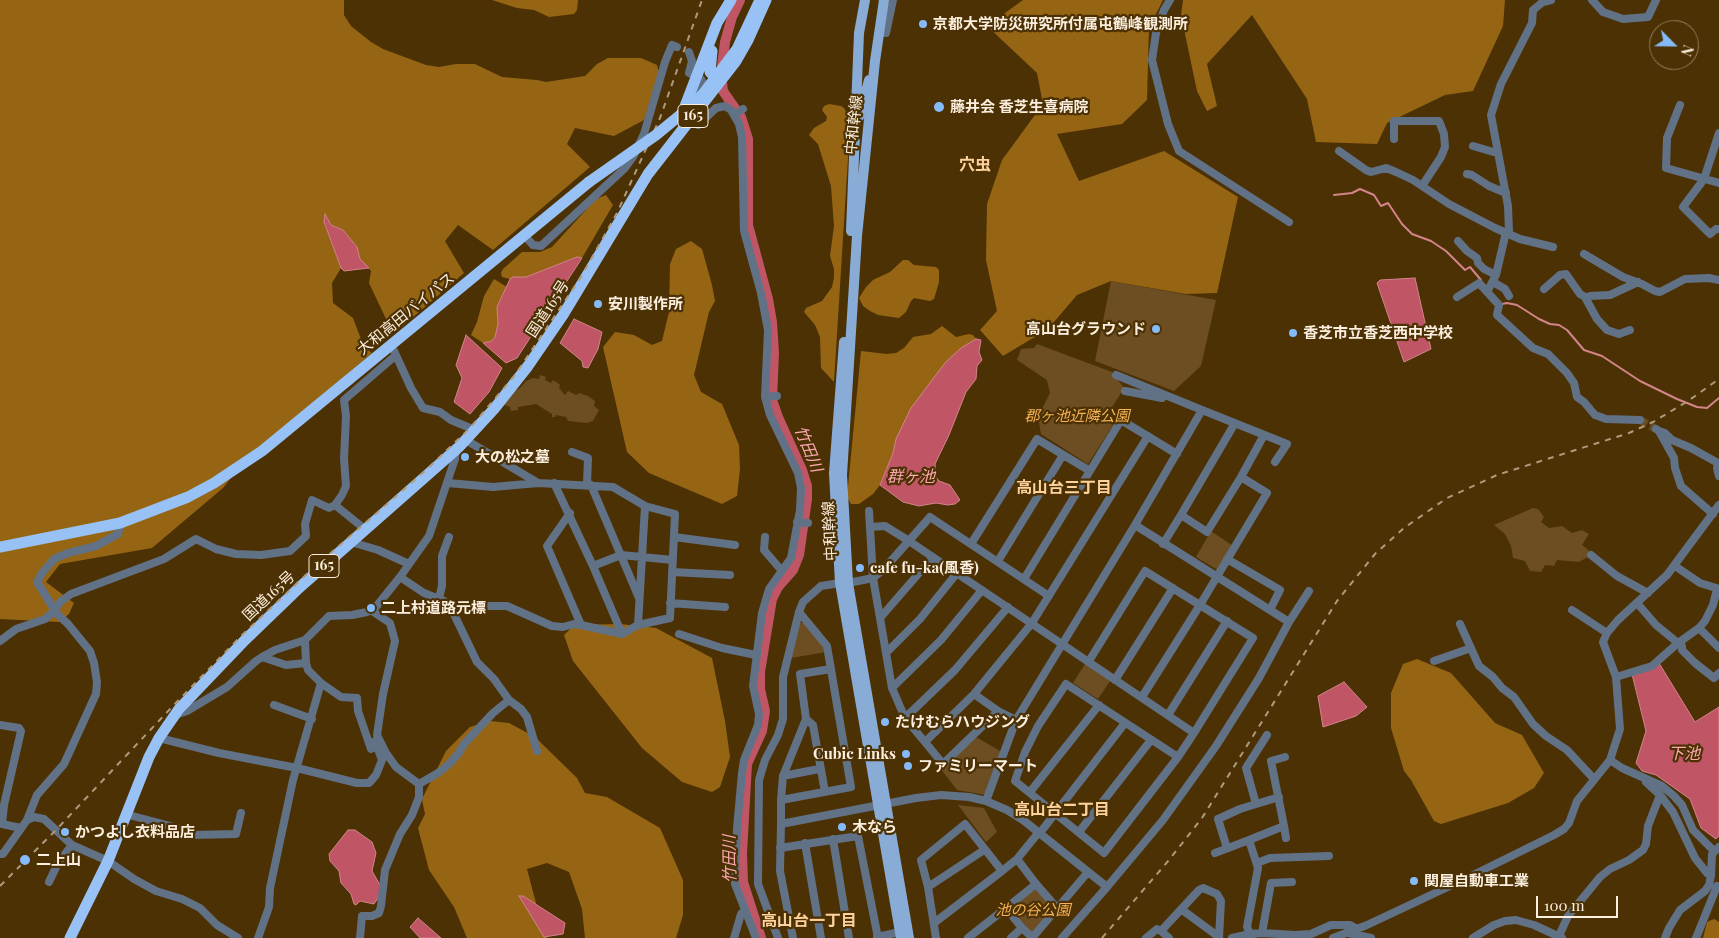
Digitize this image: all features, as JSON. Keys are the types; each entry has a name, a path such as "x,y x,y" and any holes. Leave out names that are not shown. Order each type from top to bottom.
{"highway":[{"name":"165","path":"727,74 716,78 710,72 709,67 712,51 731,0"},
{"name":"国道165号","path":"619,221 647,169 677,124 693,88 717,23 731,0"},
{"name":"国道165号","path":"72,937 108,861 149,757 159,738 175,716 184,704 245,640 462,443 528,366 563,315 648,174 727,74 748,40 761,2"},
{"name":"大和高田バイパス","path":"0,546 120,524 188,497 214,483 262,451 394,350 524,236 589,182 656,136 690,107 703,94 737,49 761,2"}],"main road":[{"name":"中和幹線","path":"865,0 859,33 852,224 834,473 836,539 883,804 903,936"},
{"name":"中和幹線","path":"844,583 842,475 857,236 875,61 884,0"},
{"path":"855,132 872,64 875,61"}],"street":[{"path":"879,32 886,33 893,0"},
{"path":"1170,0 1156,33 1152,60 1154,72 1164,100 1168,124 1179,151 1289,222"},
{"path":"1487,292 1494,279 1507,233 1509,216 1491,116 1501,84 1532,23 1533,10 1543,2 1551,0"},
{"path":"1592,0 1603,12 1623,19 1648,17 1656,0"},
{"path":"524,236 533,245 541,246 624,168 633,157 644,134 665,62 672,45 677,47"},
{"path":"690,52 692,61 689,73 700,79 703,83 702,89 687,116 698,125 716,108 725,106 734,115 739,124 742,137 744,231 761,293 768,330 765,397 770,415 800,479 801,498 791,558 769,589 762,613 753,686 759,714 758,725 744,760 737,828 735,884 756,938"},
{"path":"858,58 875,61"},
{"path":"1680,105 1667,138 1666,168 1719,183"},
{"path":"734,115 743,108"},
{"path":"1394,139 1394,121 1439,121 1444,134 1445,147 1441,157 1422,186"},
{"path":"1719,133 1715,156 1704,179 1683,207 1710,234 1719,229"},
{"path":"1474,146 1497,153"},
{"path":"1339,151 1366,170 1371,172 1386,168 1413,180 1456,208 1507,233 1520,239 1552,247"},
{"path":"1467,174 1472,175 1489,186 1506,192"},
{"path":"1458,241 1477,258 1478,263 1505,289 1509,296"},
{"path":"1584,254 1623,277 1660,292 1685,279 1709,278 1719,280"},
{"path":"1544,289 1560,275 1566,274 1580,294 1587,298 1591,310 1608,330 1619,334 1630,330"},
{"path":"1587,298 1590,296 1610,295 1638,282"},
{"path":"1457,297 1479,283 1499,305 1497,315 1532,348 1548,354 1567,373 1574,383 1577,397 1595,415 1606,419 1640,420"},
{"path":"0,641 16,629 38,622 71,594 164,559 196,539 216,549 236,554 261,555 290,551 306,536 305,524 312,500 329,508 336,505 346,486 344,458 346,416 344,400 394,350 423,408 440,412 451,420 475,430"},
{"path":"1116,375 1286,444 1275,462"},
{"path":"1125,391 1179,401"},
{"path":"765,397 777,396"},
{"path":"986,801 1016,720 1135,525 1202,410"},
{"path":"1024,579 1121,420 1177,454"},
{"path":"1163,544 1235,423"},
{"path":"1713,514 1681,486 1674,458 1658,430 1665,433 1672,440 1718,463 1719,476"},
{"path":"1181,515 1207,532 1264,435"},
{"path":"924,742 974,694 1032,623 1148,436"},
{"path":"971,544 1037,439 1090,471"},
{"path":"175,716 227,687 262,657 275,650 304,640 329,616 352,615 372,611 386,596 429,536 462,443 538,483"},
{"path":"572,452 588,458 589,485 622,555 639,598"},
{"path":"998,561 1064,455"},
{"path":"1142,697 1267,493 1241,477"},
{"path":"448,482 493,487 538,483 614,487 645,506 675,514 670,618 638,625 622,634 574,624 563,627 552,626 507,606 450,606"},
{"path":"554,483 570,513 622,634"},
{"path":"336,505 364,530"},
{"path":"638,625 645,506"},
{"path":"1333,938 1357,929 1554,836 1564,829 1569,823 1577,802 1610,760 1620,729 1616,677 1603,642 1607,633 1618,620 1675,566 1719,506"},
{"path":"869,510 873,578 892,688 905,718 943,764 998,711"},
{"path":"570,513 547,546 580,625"},
{"path":"778,938 758,884 759,780 765,760 778,735 783,719 783,677 798,612 803,602 822,586 873,578 930,517 1049,596"},
{"path":"797,522 808,523"},
{"path":"0,854 3,854 22,828 37,795 64,764 96,694 97,682 90,651 54,610 37,582 50,563 68,553 96,546 118,534 120,524"},
{"path":"1135,525 1289,622"},
{"path":"870,527 885,526 909,541 1194,733"},
{"path":"439,598 442,586 442,556 449,537"},
{"path":"674,537 735,545"},
{"path":"765,537 764,550 782,571"},
{"path":"351,542 378,550 409,564"},
{"path":"593,566 622,555 673,560"},
{"path":"1591,556 1617,576 1648,593"},
{"path":"880,618 933,557"},
{"path":"1227,559 1280,590 1270,610"},
{"path":"1616,677 1652,666 1678,643 1699,628 1710,614 1718,589 1700,582 1675,566"},
{"path":"1089,661 1146,571 1253,638 1178,757 1104,853 1016,781 1025,752 1038,726 1066,684 1178,757"},
{"path":"672,572 730,576"},
{"path":"886,653 920,619 957,573"},
{"path":"400,577 424,593 439,598 450,606 477,662 494,679 509,700 521,709 527,717 537,751"},
{"path":"1115,680 1173,588"},
{"path":"892,688 941,640 982,590"},
{"path":"1062,938 1163,820 1216,746 1259,678 1289,622 1309,592"},
{"path":"670,603 725,607"},
{"path":"1637,603 1656,626 1682,646 1682,650 1695,663 1714,678 1719,673"},
{"path":"905,718 955,670 1008,607"},
{"path":"1572,610 1607,633"},
{"path":"372,611 390,623 395,641 383,694 377,734 396,767 419,784"},
{"path":"781,800 851,787 827,646 798,612"},
{"path":"1168,715 1227,621"},
{"path":"1460,624 1479,666 1514,698 1533,724 1566,750 1594,778"},
{"path":"1699,628 1719,648"},
{"path":"679,634 722,648 756,655"},
{"path":"304,640 308,670 321,683 342,697 357,698 358,712 371,749"},
{"path":"1434,661 1471,648"},
{"path":"262,657 286,665 306,663"},
{"path":"793,938 780,871 783,776 806,718 800,674 831,669"},
{"path":"258,938 269,907 270,888 293,780 321,683"},
{"path":"974,694 998,711 1016,720"},
{"path":"419,784 449,764 464,744 493,713 509,700"},
{"path":"274,705 292,710 303,717 312,719"},
{"path":"1030,792 1099,705"},
{"path":"806,718 812,725 825,792"},
{"path":"934,923 1018,859 1125,723"},
{"path":"0,725 19,728 21,731 4,805 2,824 22,828"},
{"path":"159,738 219,753 297,768 345,781 369,783 376,774 382,760 373,736 377,734"},
{"path":"1256,804 1246,768 1267,735"},
{"path":"1079,832 1151,740"},
{"path":"1285,757 1271,760 1286,838"},
{"path":"1610,760 1622,768 1662,786 1674,796 1682,805 1693,830 1716,849 1711,859 1711,878 1704,891 1680,910 1665,938"},
{"path":"783,776 819,769"},
{"path":"1638,775 1660,795 1673,812 1695,858 1718,886 1696,938"},
{"path":"360,938 362,916 372,916 379,913 382,906 385,870 400,834 416,806 419,797 419,784"},
{"path":"1473,938 1494,925 1516,920 1527,922 1561,937 1568,916 1600,877 1643,850 1646,844 1648,826 1660,795"},
{"path":"781,824 883,804 941,796 969,797 986,801 1007,810 1040,830 1106,887"},
{"path":"1226,848 1218,818 1279,797"},
{"path":"125,814 178,828 191,835 236,834 241,814"},
{"path":"27,820 44,818 72,845 108,861 134,879 156,890 182,899 200,908 217,925 238,938"},
{"path":"936,938 928,887 921,860 964,824 1002,872"},
{"path":"1215,853 1284,826"},
{"path":"780,848 858,836 878,937 903,936"},
{"path":"833,839 849,938"},
{"path":"1249,840 1257,864 1258,875 1247,927 1251,936"},
{"path":"805,843 821,938"},
{"path":"49,882 58,862 72,845"},
{"path":"928,887 984,850"},
{"path":"1257,864 1270,858 1329,856"},
{"path":"1018,859 1057,908"},
{"path":"1006,908 1032,938 1088,872"},
{"path":"1262,933 1271,883 1292,882"},
{"path":"968,938 1036,884"},
{"path":"1161,931 1198,890 1203,888 1217,894 1222,901 1219,938"},
{"path":"1181,909 1219,938"},
{"path":"734,938 741,914 745,910"},
{"path":"1232,938 1262,933 1311,934 1331,925 1350,925 1357,929"},
{"path":"1011,938 1022,928"},
{"path":"1146,938 1157,929 1169,938"},
{"path":"1541,937 1548,931"},
{"path":"1346,933 1371,938"}],"green space":[{"name":"高山台グラウンド","path":"1111,281 1216,300 1201,366 1174,391 1095,361"},
{"name":"郡ヶ池近隣公園","path":"1037,344 1112,372 1124,388 1111,409 1118,417 1088,464 1041,434 1038,417 1050,393 1047,380 1017,360 1021,349 1034,348"},
{"path":"540,375 546,377 545,380 551,383 553,380 559,384 559,388 565,395 568,391 576,395 579,393 595,401 594,406 599,410 593,421 587,423 568,421 566,417 556,415 552,417 552,414 536,404 518,407 518,410 511,411 510,407 503,404 526,381 533,378 539,379"},
{"path":"1533,508 1538,509 1544,517 1541,522 1549,528 1562,526 1572,533 1582,530 1589,534 1582,545 1593,554 1579,562 1557,560 1554,566 1545,565 1541,572 1530,571 1525,561 1513,558 1511,546 1505,534 1494,525"},
{"path":"1211,531 1233,546 1218,570 1196,557"},
{"path":"805,622 825,646 826,652 791,658 800,623"},
{"path":"1087,661 1112,678 1098,699 1073,683"},
{"path":"976,737 1002,752 986,795 957,790 940,768"},
{"path":"958,805 984,808 997,832 986,842"},
{"name":"池の谷公園","path":"1036,886 1055,908 1034,932 1030,931 1009,908"}],"shaded area":[{"path":"0,0 344,0 344,15 351,26 371,42 383,49 426,65 439,67 456,64 475,64 502,77 546,82 585,76 597,64 608,58 641,58 657,65 659,73 644,120 614,136 575,128 567,144 590,167 493,250 458,225 445,241 464,273 398,330 387,321 369,283 371,271 360,259 357,247 343,230 331,225 325,214 324,223 341,268 332,283 333,303 353,318 364,347 372,353 250,454 223,488 152,548 60,564 46,582 74,603 69,614 59,622 0,619"},
{"path":"492,0 578,0 577,10 574,14 549,17 534,10 517,8"},
{"path":"1023,0 1163,0 1149,28 1147,100 1122,124 1057,134 1079,181 1164,151 1238,197 1217,293 1186,294 1111,281 1077,295 1048,329 1003,356 980,330 997,311 986,260 987,204 1002,160 1043,104 1037,73 987,26"},
{"path":"1183,0 1505,0 1503,26 1473,91 1445,95 1387,123 1377,144 1316,142 1307,99 1252,15 1207,64 1217,106 1207,111 1197,91 1181,15"},
{"path":"829,104 844,108 849,117 850,126 834,382 821,368 820,337 815,325 804,312 806,308 822,301 832,287 834,278 834,269 830,256 834,226 831,186 818,144 809,135 814,128 826,121 827,117 822,110 824,106"},
{"path":"606,195 613,205 582,258 577,257 526,277 513,277 510,279 502,277 503,269 522,252 540,252 552,247 596,199"},
{"path":"691,241 702,249 715,301 709,312 694,375 701,392 722,404 739,445 740,469 737,496 722,504 649,473 627,452 603,347 615,332 634,335 652,345 662,341 669,312 670,264 676,249"},
{"path":"903,260 908,260 914,265 936,267 939,270 939,282 934,299 930,301 914,298 906,312 899,318 878,315 863,306 859,298 866,287 873,280 890,272"},
{"path":"494,279 507,287 497,307 498,324 495,337 493,341 483,343 471,335 477,322 484,296"},
{"path":"942,326 956,337 969,334 973,335 976,339 961,348 896,439 893,453 880,485 873,494 859,504 851,504 847,497 861,351 887,354 896,353 904,348 913,337 931,334"},
{"path":"620,624 656,628 712,658 725,721 730,757 720,787 712,792 682,782 642,748 573,661 564,635 574,625"},
{"path":"1417,659 1451,673 1495,723 1522,735 1544,773 1534,788 1508,803 1441,824 1434,821 1404,771 1391,728 1391,693 1403,664"},
{"path":"490,721 509,723 535,737 577,778 585,793 607,797 660,828 683,880 683,915 676,938 585,938 582,909 569,872 547,863 527,869 547,938 467,938 454,907 429,870 418,828 425,814 422,799 446,751 470,727"},
{"path":"1714,919 1719,922 1719,938 1703,938 1707,922"}],"water":[{"path":"325,214 331,225 343,230 357,247 360,259 369,268 344,271 341,268 324,222"},
{"path":"577,257 582,258 517,358 506,363 483,343 492,341 495,337 498,324 497,307 510,279 513,277 526,277"},
{"path":"1415,278 1431,349 1404,362 1377,283 1380,280"},
{"path":"574,319 602,332 598,349 588,368 583,367 582,361 560,343"},
{"path":"466,335 502,368 489,392 470,414 454,402 462,378 456,365"},
{"name":"群ヶ池","path":"976,339 981,340 979,352 982,360 977,366 976,379 966,392 935,464 936,477 939,481 950,485 960,500 955,504 948,505 936,503 919,506 903,502 880,485 893,453 896,439 911,408 945,363 961,348"},
{"name":"下池","path":"1659,663 1695,722 1719,707 1719,836 1716,839 1701,828 1690,799 1656,775 1642,771 1636,763 1646,731 1632,674"},
{"path":"1344,682 1367,707 1356,716 1323,727 1318,696"},
{"path":"348,830 355,830 372,842 376,853 372,871 380,885 380,895 374,904 360,901 356,905 354,904 351,894 341,883 339,871 330,861 329,854"},
{"path":"519,896 523,896 565,923 563,934 544,937"},
{"path":"418,918 441,938 420,938 410,927"}],"waterway":[{"name":"竹田川","path":"740,0 732,17 725,42 721,74 723,91 741,117 748,139 748,225 768,299 772,322 774,353 772,400 807,486 799,555 793,570 778,587 772,599 760,672 760,689 765,711 762,731 747,764 742,853 743,882 761,938"},
{"path":"1334,195 1352,193 1360,189 1374,195 1381,206 1388,203 1402,224 1412,234 1431,241 1446,251 1465,270 1470,267 1481,280"},
{"path":"1502,304 1517,305 1539,319 1550,324 1559,325 1567,330 1584,350 1602,356 1640,381 1677,399 1697,407 1707,408 1719,398"}],"tunnel":[{"path":"1640,420 1656,429"}],"railway":[{"path":"0,886 241,636 309,572 425,471 470,428 515,375 581,277 617,213 660,118 702,0"},
{"path":"1102,938 1169,860 1202,818 1337,601 1375,554 1404,528 1447,498 1497,475 1629,433 1653,422 1688,401 1719,379"}],"place":[{"name":"京都大学防災研究所付属屯鶴峰観測所","path":"923,24"},
{"name":"藤井会 香芝生喜病院","path":"939,107"},
{"name":"安川製作所","path":"598,304"},
{"name":"高山台グラウンド","path":"1156,329"},
{"name":"香芝市立香芝西中学校","path":"1293,333"},
{"name":"大の松之墓","path":"465,457"},
{"name":"cafe fu-ka(風香)","path":"860,568"},
{"name":"二上村道路元標","path":"371,608"},
{"name":"たけむらハウジング","path":"885,722"},
{"name":"Cubic Links","path":"906,754"},
{"name":"ファミリーマート","path":"908,766"},
{"name":"木なら","path":"842,827"},
{"name":"かつよし衣料品店","path":"65,832"},
{"name":"二上山","path":"25,860"},
{"name":"関屋自動車工業","path":"1414,881"}],"district":[{"name":"穴虫","path":"975,165"},
{"name":"高山台三丁目","path":"1064,488"},
{"name":"高山台二丁目","path":"1062,810"},
{"name":"高山台一丁目","path":"809,921"}]}
